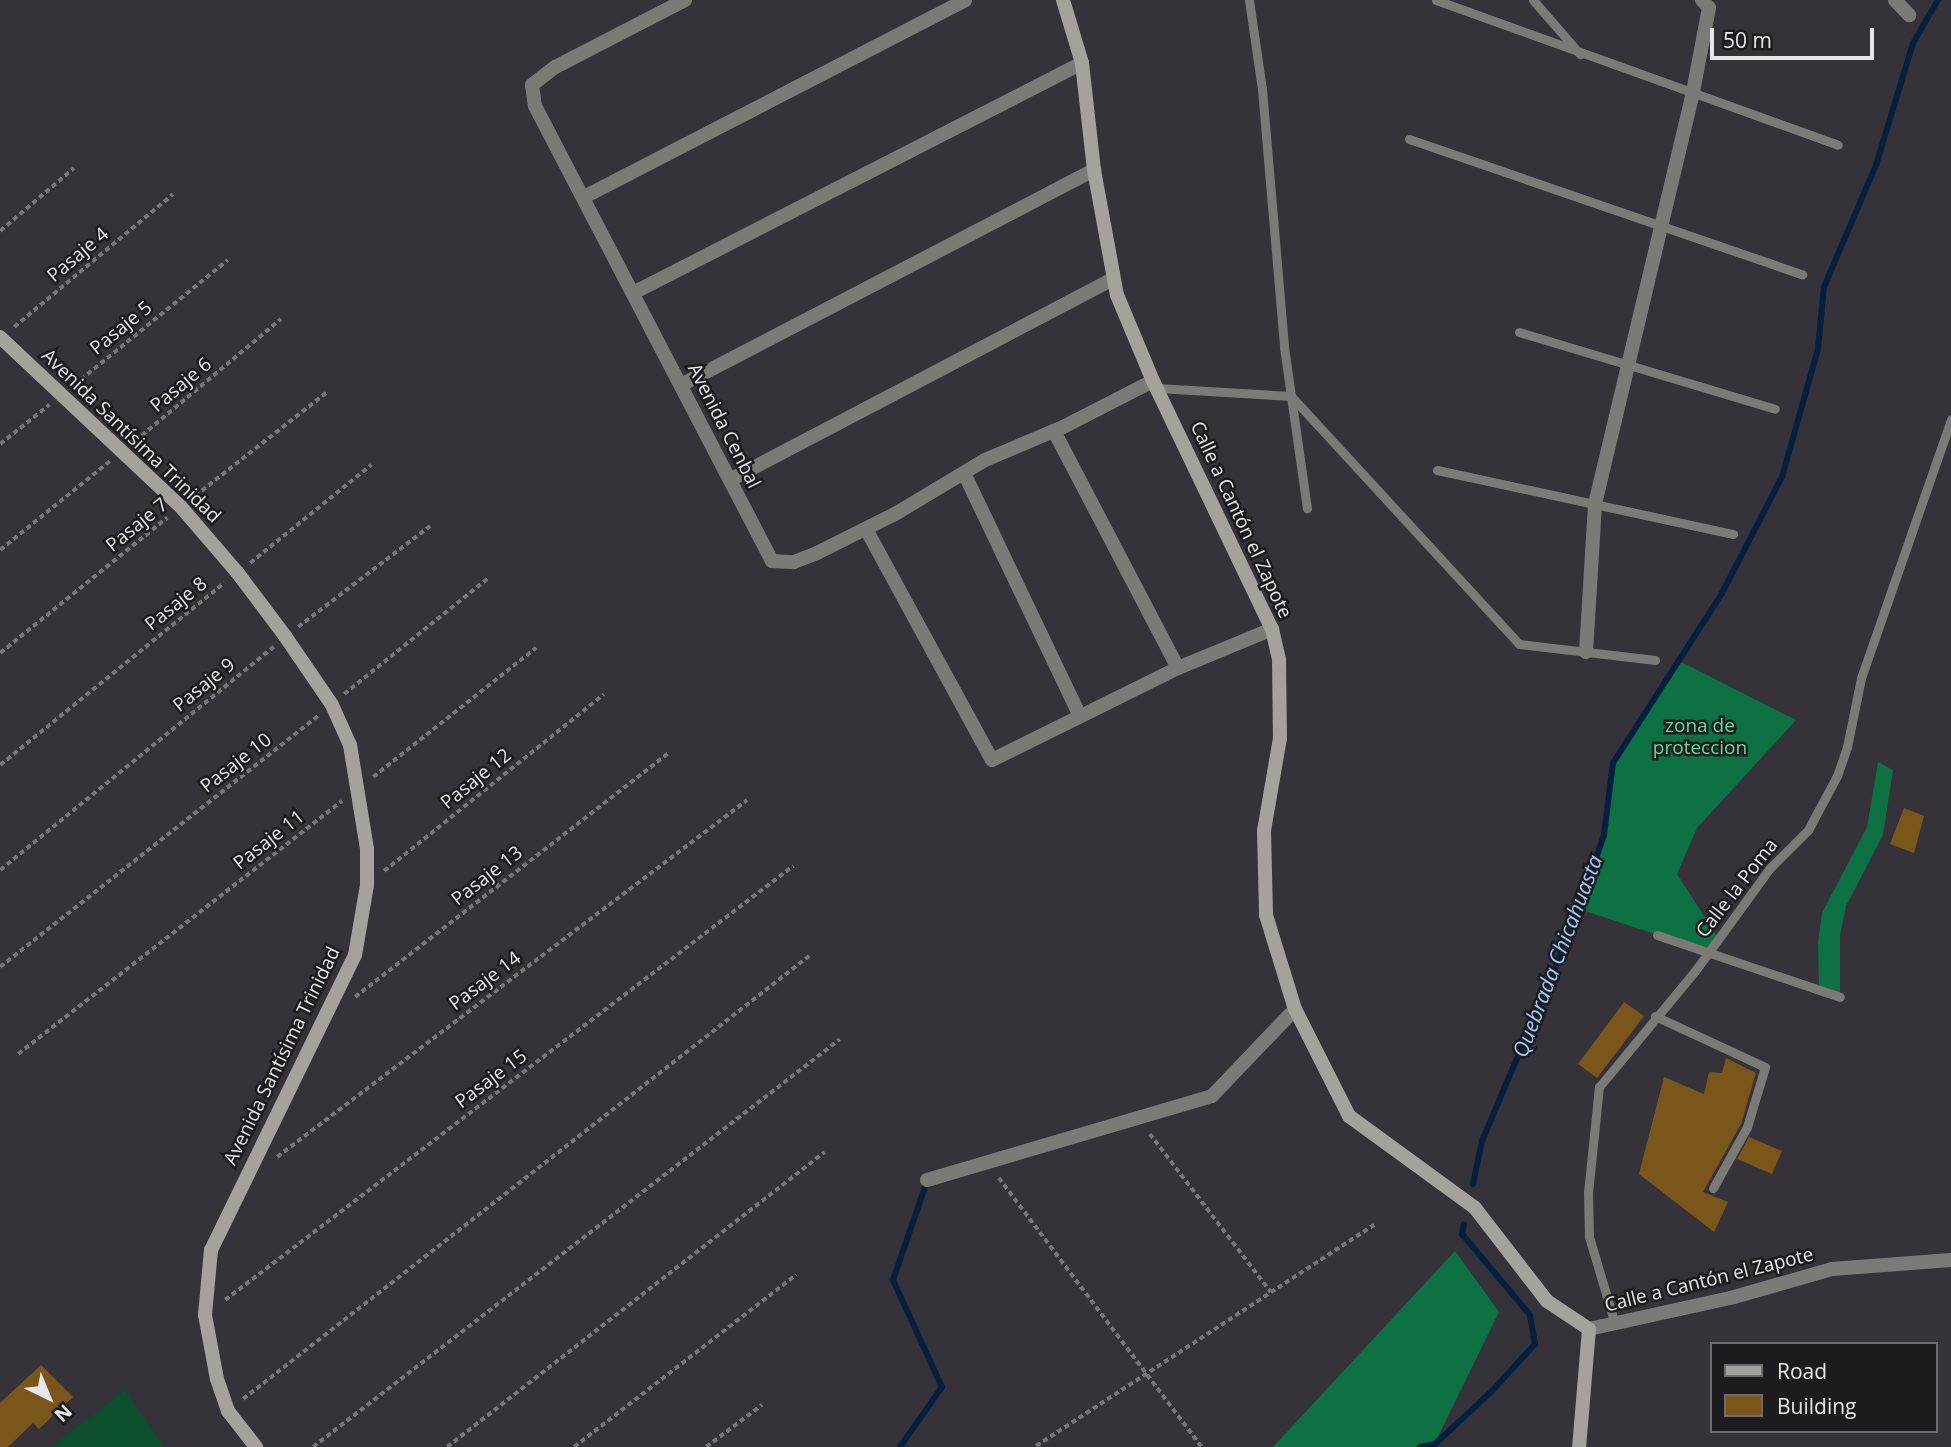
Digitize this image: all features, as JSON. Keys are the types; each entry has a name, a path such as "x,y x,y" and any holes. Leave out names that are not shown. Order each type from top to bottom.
{"street":[{"name":"Avenida Cenbal","path":"685,0 664,5 555,67 532,85 535,106 772,561 794,562 866,529 985,460 1155,385"},
{"path":"584,197 965,0"},
{"name":"Calle a Cantón el Zapote","path":"1063,0 1082,63 1094,170 1113,279 1155,385 1272,629 1279,659 1280,738 1265,831 1266,915 1294,1009 1349,1116 1475,1208 1547,1301 1589,1329 1734,1297 1832,1269 1951,1260"},
{"path":"1895,0 1909,15"},
{"path":"1586,652 1595,505 1692,94 1708,3"},
{"path":"633,293 1082,63"},
{"path":"681,385 1094,170"},
{"path":"730,480 1113,279"},
{"name":"Avenida Santísima Trinidad","path":"0,337 181,507 237,572 332,705 350,745 367,849 367,885 355,955 211,1250 205,1315 217,1379 228,1411 256,1447"},
{"path":"1054,431 1178,667"},
{"path":"964,473 1080,716"},
{"path":"866,529 992,760 1178,667 1272,629"},
{"path":"927,1180 1212,1096 1294,1009"},
{"path":"1579,1447 1589,1329"}],"lane":[{"path":"1249,0 1262,89 1292,396 1307,508"},
{"path":"1436,0 1581,55 1838,145"},
{"path":"1533,0 1581,55"},
{"path":"1409,139 1802,274"},
{"path":"1520,332 1775,409"},
{"path":"1155,385 1292,396 1519,644 1656,660"},
{"name":"Calle la Poma","path":"1615,1324 1589,1237 1588,1194 1598,1087 1709,952 1769,869 1808,830 1837,776 1847,747 1861,678 1951,419"},
{"path":"1437,470 1733,534"},
{"path":"1657,935 1840,997"},
{"path":"1655,1016 1765,1068 1746,1127 1713,1188"}],"path":[{"path":"0,230 74,167"},
{"name":"Pasaje 4","path":"0,337 173,194"},
{"name":"Pasaje 5","path":"0,444 228,260"},
{"name":"Pasaje 6","path":"0,550 124,451 281,319"},
{"name":"Pasaje 7","path":"0,653 326,393"},
{"name":"Pasaje 8","path":"0,765 370,465"},
{"name":"Pasaje 9","path":"0,870 285,636 430,526"},
{"name":"Pasaje 10","path":"0,967 487,579"},
{"name":"Pasaje 11","path":"18,1054 536,648"},
{"name":"Pasaje 12","path":"367,885 604,694"},
{"name":"Pasaje 13","path":"324,1021 668,753"},
{"name":"Pasaje 14","path":"274,1159 747,800"},
{"name":"Pasaje 15","path":"205,1315 793,866"},
{"path":"228,1411 809,956"},
{"path":"313,1447 840,1039"},
{"path":"1138,1118 1271,1292"},
{"path":"447,1447 825,1152"},
{"path":"988,1162 1202,1447"},
{"path":"1036,1446 1374,1225"},
{"path":"574,1447 796,1275"},
{"path":"706,1447 762,1405"}],"green space":[{"name":"zona de proteccion","path":"1679,661 1796,720 1697,828 1677,874 1719,939 1709,952 1579,909 1604,835 1616,759"},
{"path":"1878,762 1893,770 1883,835 1846,906 1840,936 1840,997 1819,985 1818,942 1822,913 1867,827"},
{"path":"1455,1251 1499,1312 1433,1447 1273,1447"},
{"path":"125,1390 164,1447 51,1447"}],"building":[{"path":"1904,808 1924,816 1914,853 1890,844"},
{"path":"1624,1002 1644,1016 1597,1078 1578,1064"},
{"path":"1726,1058 1756,1073 1741,1124 1703,1192 1728,1202 1714,1232 1639,1174 1664,1077 1704,1094 1709,1072 1722,1073"},
{"path":"1749,1137 1782,1151 1772,1174 1737,1159"},
{"path":"41,1365 73,1397 39,1429 33,1423 8,1447 0,1447 0,1403"}],"waterway":[{"name":"Quebrada Chicahuasta","path":"1473,1184 1482,1141 1572,928 1604,835 1613,763 1722,593 1782,477 1818,349 1824,287 1876,165 1913,43 1938,0"},
{"path":"900,1447 942,1387 893,1280 927,1181"},
{"name":"Quebrada Chicahuasta","path":"1420,1447 1435,1444 1491,1392 1535,1344 1530,1315 1462,1234 1464,1224"}]}
